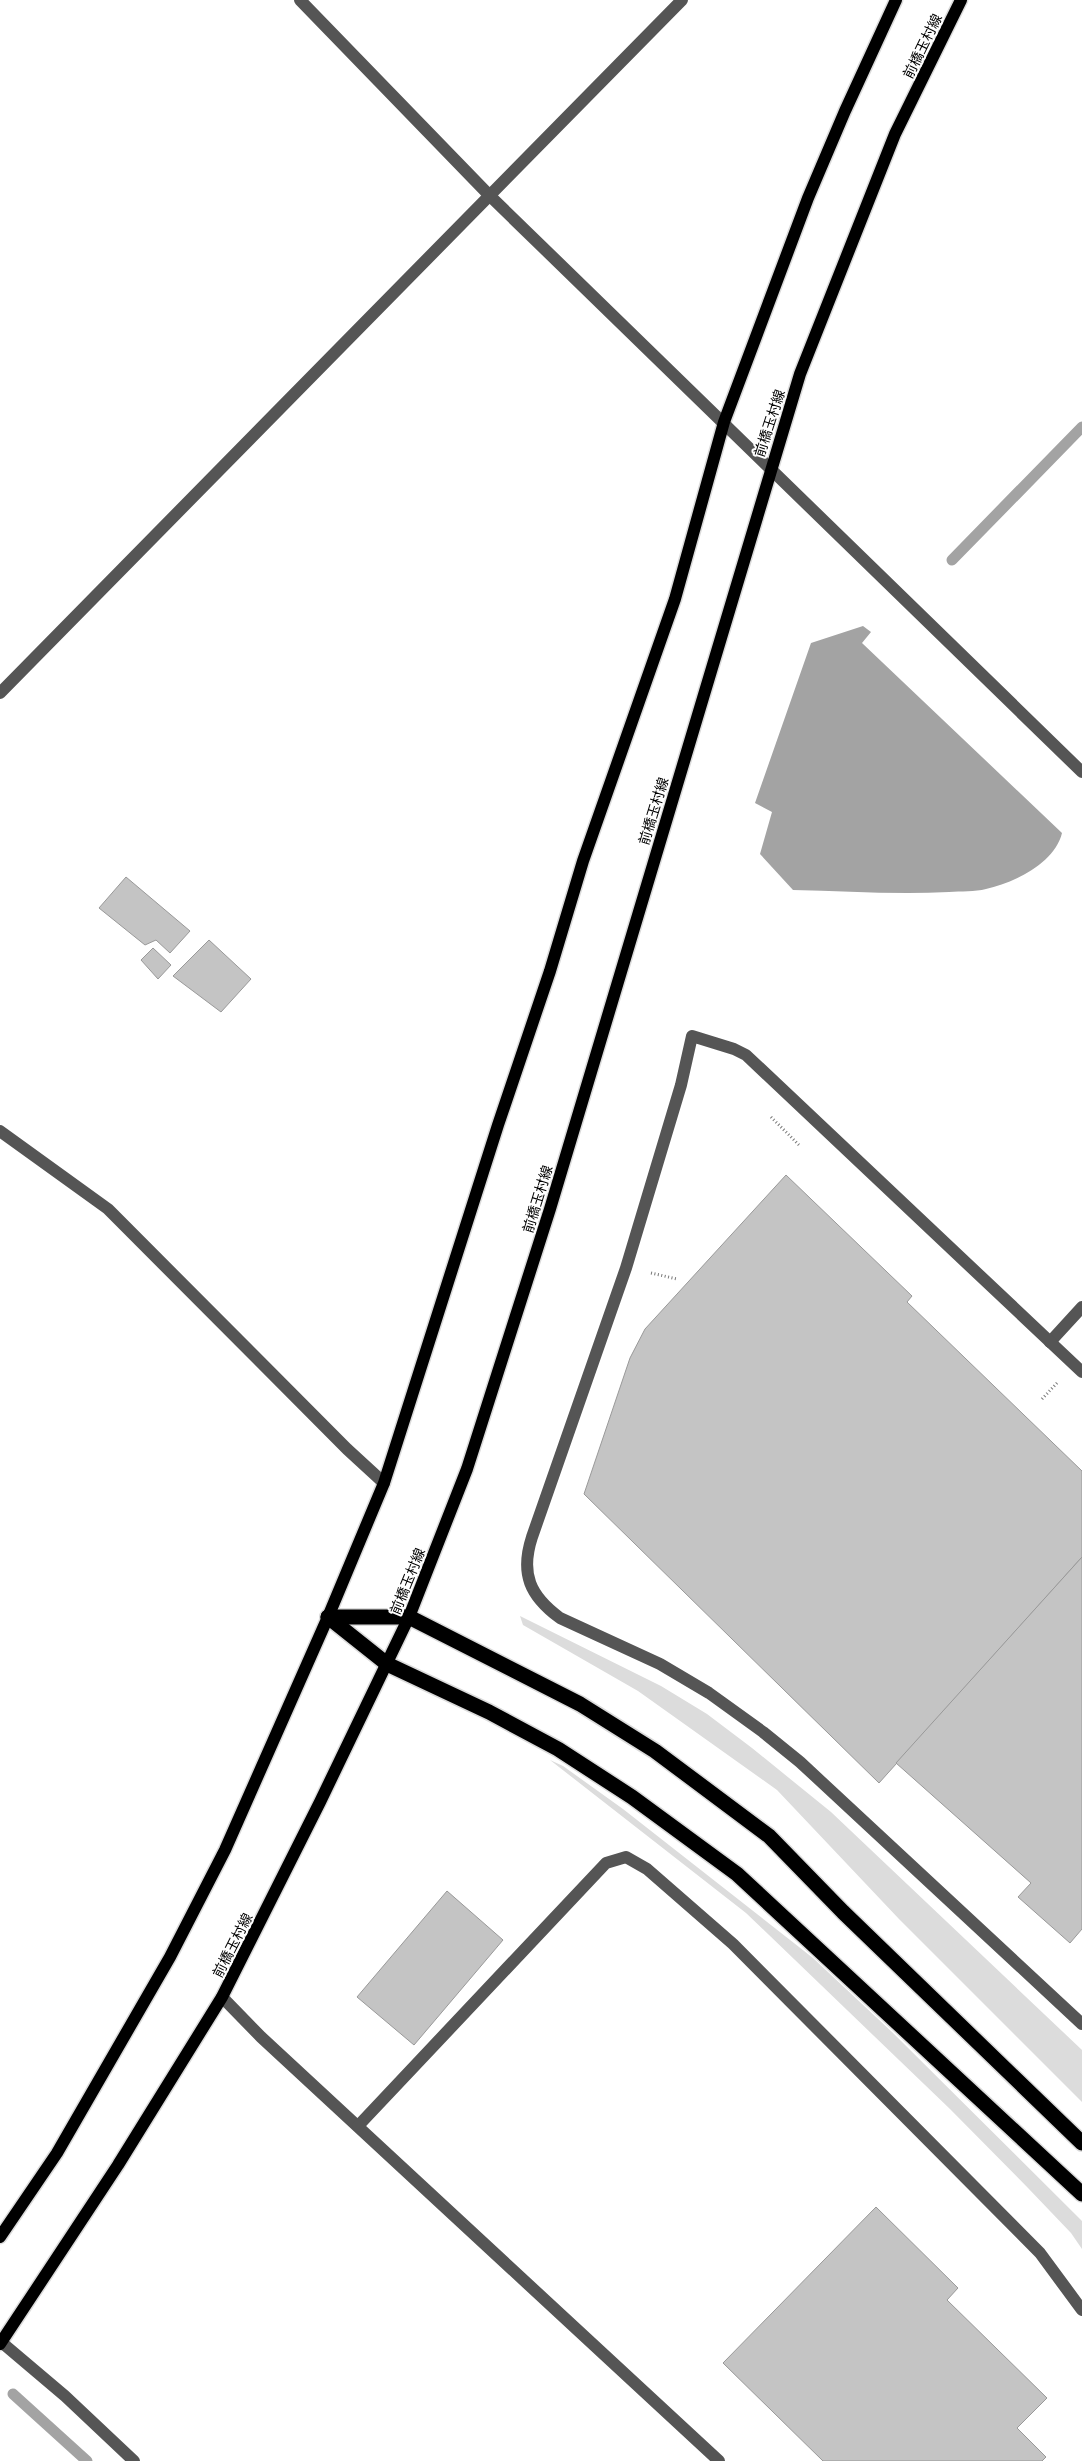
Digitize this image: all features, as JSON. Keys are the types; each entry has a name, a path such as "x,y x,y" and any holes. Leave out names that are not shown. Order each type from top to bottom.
{"highway":[{"path":"328,1617 409,1617 580,1704 655,1751 768,1836 842,1912 1082,2143"},
{"path":"328,1617 387,1664 489,1712 558,1749 632,1797 737,1874 1082,2194"}],"main road":[{"path":"0,2237 57,2153 170,1957 225,1850 328,1617 384,1482 495,1135 550,971 583,861 675,599 724,422 808,198 848,103 896,0"},
{"name":"前橋玉村線","path":"0,2343 118,2165 222,1998 409,1617 467,1470 550,1208 800,374 895,134 961,0"}],"street":[{"path":"300,0 490,196 1082,772"},
{"path":"0,693 682,0"},
{"path":"1082,1372 746,1055 734,1048 692,1036 681,1085 626,1268 527,1552 525,1565 528,1580 546,1608 560,1618 660,1664 700,1688 800,1762 1082,2024"},
{"path":"0,1131 108,1208 347,1449 384,1482"},
{"path":"1050,1342 1082,1307"},
{"path":"358,2126 606,1863 626,1857 647,1869 732,1944 1040,2253 1082,2310"},
{"path":"222,1998 719,2461"},
{"path":"0,2343 65,2396 134,2461"}],"path":[{"path":"765,1111 799,1145"}],"shaded area":[{"path":"863,626 871,632 862,643 1062,833 1058,844 1051,854 1032,870 1009,882 973,891 910,893 793,890 760,854 772,812 755,803 811,643"},
{"path":"520,1616 661,1686 707,1714 831,1812 1082,2050 1082,2102 899,1919 777,1790 638,1691 523,1625"},
{"path":"550,1760 563,1766 623,1809 813,1958 892,2032 1082,2221 1082,2249 1071,2233 950,2109 746,1913"}],"building":[{"path":"126,877 190,931 170,953 156,940 145,945 99,908"},
{"path":"209,940 251,979 221,1012 173,976"},
{"path":"153,948 171,965 158,979 141,960"},
{"path":"786,1175 912,1296 907,1302 1082,1471 1082,1557 879,1783 584,1494 630,1358 645,1329"},
{"path":"1082,1557 1082,1929 1070,1943 1018,1897 1031,1883 896,1763"},
{"path":"447,1891 503,1940 414,2045 357,1997"},
{"path":"876,2207 958,2288 947,2300 1047,2398 1017,2428 1046,2457 1042,2461 823,2461 723,2363"}],"waterway":[{"path":"952,560 1082,427"},
{"path":"13,2394 87,2461"}]}
